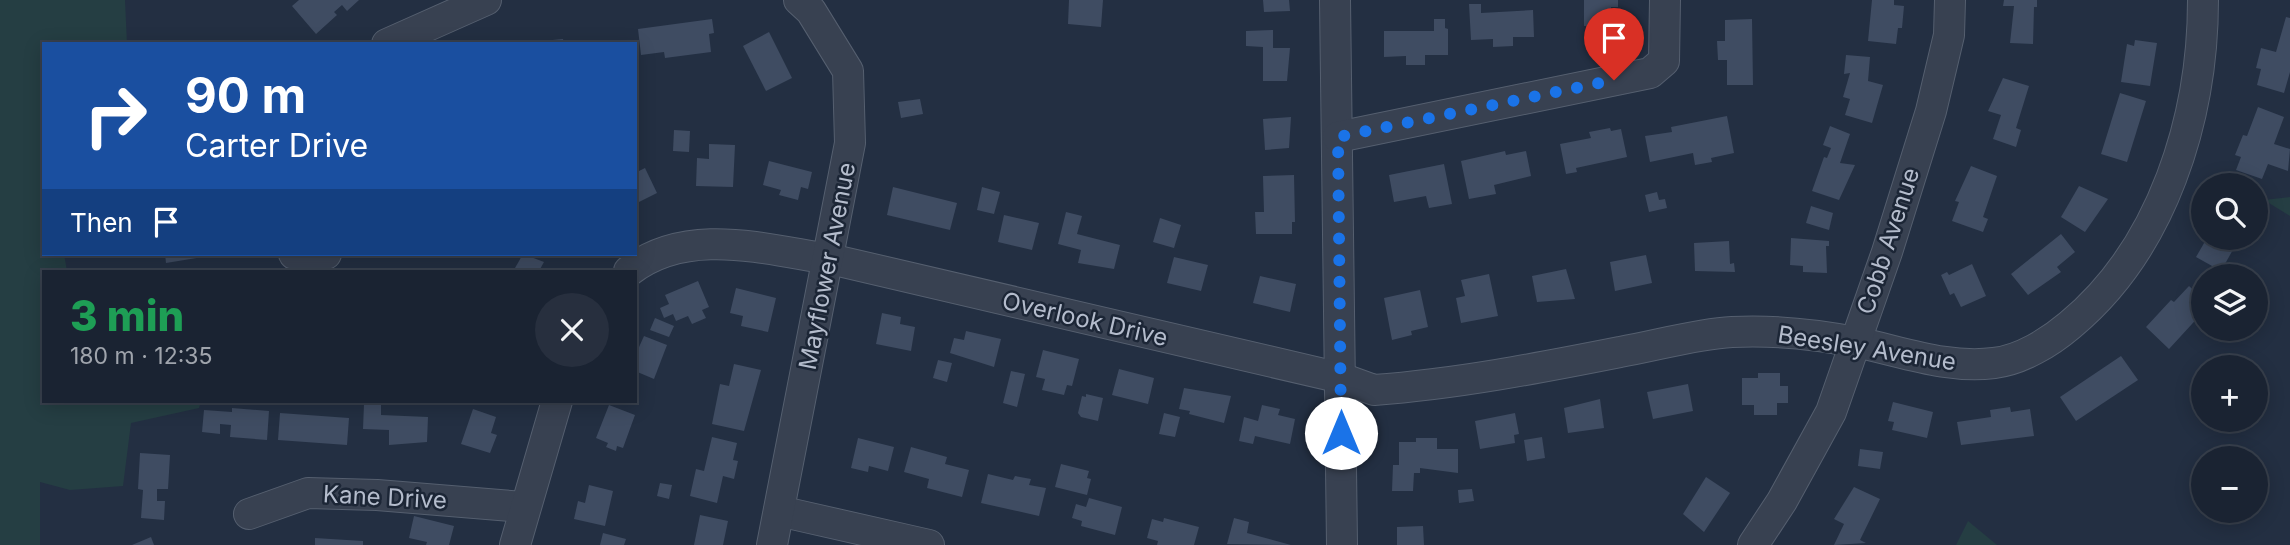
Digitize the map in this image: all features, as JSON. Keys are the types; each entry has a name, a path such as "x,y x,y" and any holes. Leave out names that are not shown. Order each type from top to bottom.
{"street":[{"path":"392,42 486,0"},
{"name":"Mayflower Avenue","path":"772,545 830,259 850,143 848,71 811,11 799,0"},
{"path":"1335,0 1342,545"},
{"path":"1338,137 1650,73 1664,61 1665,0"},
{"name":"Cobb Avenue","path":"1753,545 1782,501 1831,412 1931,111 1949,35 1950,0"},
{"name":"Beesley Avenue","path":"1340,378 1374,390 1395,388 1587,359 1728,332 1785,331 1855,342 1934,362 1996,363 2045,343 2092,307 2135,254 2158,206 2198,85 2203,0"},
{"name":"Overlook Drive","path":"631,270 668,249 688,244 769,250 830,259 1340,378"},
{"path":"515,545 556,403"},
{"name":"Kane Drive","path":"249,514 308,493 377,495 524,507"},
{"path":"779,511 929,545"}],"green space":[{"path":"0,0 125,0 127,42 42,42 42,256 64,256 67,270 42,270 42,403 200,403 199,408 131,423 123,486 70,490 40,482 40,545 0,545"},
{"path":"2290,197 2290,216 2268,202 2268,200"},
{"path":"1968,521 1997,545 1956,545"}],"building":[{"path":"299,0 359,0 347,11 342,5 334,12 337,15 316,34 292,6"},
{"path":"1069,0 1103,0 1101,27 1068,24"},
{"path":"1263,0 1289,0 1290,11 1264,12"},
{"path":"1584,0 1618,0 1618,7 1611,7 1611,26 1584,26"},
{"path":"1872,0 1894,0 1894,5 1904,6 1902,28 1898,28 1896,44 1868,41"},
{"path":"2004,0 2037,0 2037,7 2034,7 2033,44 2010,43 2014,6 2003,6"},
{"path":"1469,4 1481,4 1481,13 1533,10 1534,37 1513,37 1513,46 1493,47 1493,39 1471,40"},
{"path":"2286,17 2290,18 2290,72 2284,93 2257,85 2261,69 2256,68 2261,48 2276,52"},
{"path":"712,19 714,33 709,34 711,52 665,58 664,52 641,55 638,29"},
{"path":"1434,19 1445,19 1445,28 1448,29 1448,55 1425,55 1425,65 1406,65 1406,56 1384,57 1384,31 1434,31"},
{"path":"1752,19 1753,85 1727,85 1727,60 1718,60 1717,41 1725,41 1725,20"},
{"path":"1273,30 1273,48 1290,48 1287,81 1263,81 1263,47 1246,46 1246,31"},
{"path":"769,32 792,78 766,91 743,46"},
{"path":"563,39 564,42 542,42"},
{"path":"2135,40 2157,43 2150,86 2121,82 2127,44 2134,46"},
{"path":"1846,55 1870,57 1868,81 1883,85 1872,123 1845,115 1850,99 1843,97 1850,73 1844,74"},
{"path":"2003,78 2029,86 2016,128 2021,130 2016,147 1993,139 2001,115 1988,111"},
{"path":"2120,93 2146,101 2127,162 2101,154"},
{"path":"920,99 923,114 901,118 898,102"},
{"path":"2258,107 2284,117 2274,144 2290,149 2288,171 2268,164 2264,173 2236,170 2241,157 2235,155 2243,135 2247,136"},
{"path":"1727,116 1734,153 1711,158 1712,162 1695,165 1693,153 1650,162 1645,136 1672,132 1671,127"},
{"path":"1291,117 1289,148 1265,150 1263,119"},
{"path":"1830,126 1850,134 1840,163 1855,165 1839,200 1812,191 1824,157 1827,158 1831,148 1823,145"},
{"path":"1610,128 1611,131 1621,129 1627,157 1576,168 1577,172 1566,174 1560,144 1591,138 1589,132"},
{"path":"674,130 690,131 689,152 673,151"},
{"path":"709,144 735,145 733,187 696,186 697,158 709,159"},
{"path":"1505,151 1506,155 1526,151 1531,176 1494,185 1496,194 1469,199 1461,161"},
{"path":"769,161 812,172 808,189 801,187 798,200 779,195 781,190 763,185"},
{"path":"1444,164 1452,204 1429,208 1426,196 1394,202 1389,175"},
{"path":"1971,166 1997,176 1983,217 1988,219 1983,232 1952,221 1959,202 1955,201"},
{"path":"645,168 657,193 637,203 637,172"},
{"path":"1294,175 1295,222 1292,222 1292,234 1256,234 1255,212 1264,212 1263,176"},
{"path":"2079,186 2108,199 2085,232 2061,217"},
{"path":"893,187 957,203 950,230 887,215"},
{"path":"982,187 1000,192 994,214 977,210"},
{"path":"1657,192 1659,200 1665,199 1667,208 1649,212 1645,195"},
{"path":"1811,206 1833,213 1829,230 1806,223"},
{"path":"1066,212 1082,216 1077,234 1120,245 1114,269 1078,263 1081,250 1058,244"},
{"path":"1004,215 1039,223 1032,250 998,242"},
{"path":"1160,218 1181,225 1174,248 1153,242"},
{"path":"2061,234 2075,252 2057,267 2061,272 2028,295 2011,274"},
{"path":"1791,238 1829,241 1829,246 1826,246 1827,273 1803,272 1803,266 1790,265"},
{"path":"1729,241 1730,264 1734,263 1735,272 1695,271 1694,243"},
{"path":"2200,250 2233,250 2225,264 2208,264 2196,257"},
{"path":"1646,255 1652,283 1615,291 1610,262"},
{"path":"165,256 209,256 166,263"},
{"path":"522,256 544,262 540,270 515,268"},
{"path":"1174,257 1208,265 1201,291 1167,283"},
{"path":"1972,264 1986,296 1961,307 1954,293 1950,295 1941,275 1947,272 1949,275"},
{"path":"1566,269 1575,299 1537,302 1532,276"},
{"path":"1489,274 1498,316 1461,323 1456,298 1465,296 1461,280"},
{"path":"1260,276 1296,284 1290,312 1253,303"},
{"path":"698,281 709,307 702,310 706,318 692,324 688,316 676,321 673,314 664,318 660,308 669,304 665,295"},
{"path":"2189,286 2191,288 2191,325 2169,349 2146,327 2171,300 2174,302"},
{"path":"736,288 776,298 768,332 741,326 743,316 730,313"},
{"path":"1420,290 1428,327 1392,340 1384,298"},
{"path":"882,313 901,317 900,324 915,327 911,351 876,344"},
{"path":"655,318 674,326 669,337 650,330"},
{"path":"966,331 1001,339 994,367 950,353 954,338 964,340"},
{"path":"644,336 667,345 654,379 637,372 637,352"},
{"path":"1043,350 1079,359 1072,386 1067,385 1064,395 1042,390 1045,379 1036,377"},
{"path":"2121,356 2138,380 2076,421 2060,397"},
{"path":"938,360 952,363 947,382 933,378"},
{"path":"734,364 761,370 744,431 712,424 720,384 729,386"},
{"path":"1119,369 1154,378 1148,404 1112,395"},
{"path":"1011,371 1025,374 1017,407 1003,403"},
{"path":"1758,373 1780,373 1780,386 1788,386 1788,403 1777,403 1777,415 1754,415 1754,405 1742,405 1742,378 1758,378"},
{"path":"1688,384 1693,411 1653,419 1647,392"},
{"path":"1184,388 1231,396 1224,423 1179,409"},
{"path":"1086,394 1103,398 1098,421 1081,417 1078,413 1082,396 1086,397"},
{"path":"1600,399 1604,428 1568,433 1564,408"},
{"path":"1893,402 1933,412 1927,438 1892,430 1894,422 1888,421"},
{"path":"364,404 381,405 381,415 428,417 427,442 389,445 389,430 363,429"},
{"path":"609,405 635,415 623,448 617,446 616,451 606,447 608,443 596,438"},
{"path":"1262,405 1280,409 1278,415 1295,419 1290,444 1255,436 1253,444 1239,441 1244,417 1258,421"},
{"path":"2010,407 2011,412 2030,409 2034,436 1961,445 1957,422 1991,417 1990,410"},
{"path":"232,408 269,411 267,440 230,437 231,425 220,424 220,434 202,432 204,410 232,412"},
{"path":"473,409 496,417 491,433 497,435 490,453 461,444"},
{"path":"280,413 349,418 347,445 278,440"},
{"path":"1164,413 1180,417 1175,437 1159,434"},
{"path":"1515,413 1519,434 1514,435 1515,443 1480,449 1475,421"},
{"path":"712,437 737,443 733,460 738,461 734,479 723,476 717,503 690,496 696,469 704,471"},
{"path":"1542,437 1545,458 1527,461 1524,440"},
{"path":"858,438 894,447 888,471 869,466 868,472 851,468"},
{"path":"1416,438 1437,438 1437,449 1458,449 1458,473 1420,468 1420,473 1414,473 1413,491 1392,491 1393,465 1399,465 1399,442 1416,442"},
{"path":"911,447 947,457 945,464 969,470 962,497 927,488 929,479 904,472"},
{"path":"1860,449 1883,452 1880,469 1858,466"},
{"path":"140,453 170,455 168,489 157,489 157,501 165,501 164,520 141,518 143,490 138,489"},
{"path":"1061,464 1089,471 1087,478 1091,479 1087,495 1055,487"},
{"path":"988,474 1013,480 1015,476 1031,479 1029,485 1046,488 1039,516 981,503"},
{"path":"1706,477 1730,493 1704,532 1683,514"},
{"path":"660,483 672,485 669,499 657,496"},
{"path":"589,485 613,491 605,526 574,519 578,501 585,503"},
{"path":"1854,487 1880,499 1860,540 1866,543 1834,545 1844,524 1834,519"},
{"path":"1472,489 1474,501 1459,503 1458,490"},
{"path":"1089,498 1122,507 1115,535 1081,526 1082,521 1072,518 1076,504 1086,507"},
{"path":"700,515 728,521 723,545 694,545"},
{"path":"414,516 454,526 449,545 426,545 427,542 409,538"},
{"path":"1164,518 1199,527 1194,545 1157,545 1158,541 1147,538 1152,519 1163,522"},
{"path":"1234,518 1249,522 1247,533 1291,545 1227,544"},
{"path":"1423,526 1424,545 1397,545 1397,527"},
{"path":"603,533 626,539 624,545 600,545"},
{"path":"151,537 154,545 132,545"},
{"path":"315,538 363,541 363,545 315,545"}],"route":[{"path":"1341,433 1338,137 1614,80"}]}
